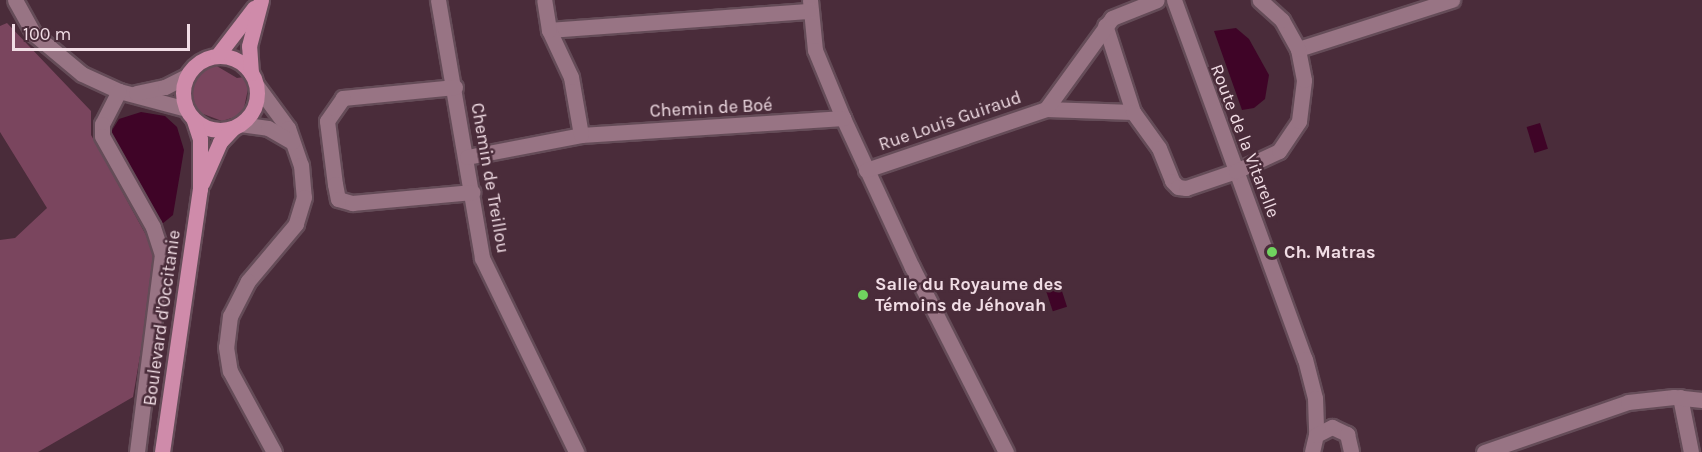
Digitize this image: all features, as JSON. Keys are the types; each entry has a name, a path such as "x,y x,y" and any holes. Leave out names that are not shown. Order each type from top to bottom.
{"main road":[{"path":"260,0 249,46 254,79 254,108 236,126 208,128 190,115 183,93 187,76 200,62 217,56 260,0"},
{"path":"217,56 240,62 254,79"},
{"name":"Boulevard d'Occitanie","path":"162,452 200,189 200,139 190,115"},
{"name":"Boulevard d'Occitanie","path":"200,189 220,142 236,126"}],"street":[{"path":"15,0 25,21 46,47 82,74 123,92 190,115"},
{"name":"Chemin de Treillou","path":"438,0 467,157 482,258 576,452"},
{"path":"544,0 549,30 571,76 581,135"},
{"name":"Rue Louis Guiraud","path":"1046,110 1105,25 1120,12 1157,0"},
{"name":"Route de la Vitarelle","path":"1174,0 1316,398 1351,447 1364,452"},
{"path":"1105,25 1133,112 1159,148 1172,181 1178,187 1186,189 1269,158 1293,134 1304,104 1304,80 1298,49 1282,20 1260,0"},
{"path":"1298,49 1452,0"},
{"path":"549,30 810,6 815,50 843,118 866,170 1006,452"},
{"path":"123,92 156,90 187,76"},
{"path":"254,79 288,128 304,180 301,211 281,246 248,281 230,316 226,347 230,371 274,452"},
{"path":"455,87 343,98 327,121 334,184 338,199 352,203 472,192"},
{"path":"123,92 102,124 102,136 153,226 162,254 136,452"},
{"name":"Rue Louis Guiraud","path":"866,170 1046,110 1133,112"},
{"name":"Chemin de Boé","path":"467,157 581,135 843,118"},
{"path":"236,126 268,128 291,142"},
{"path":"1484,452 1628,402 1680,397 1702,400"},
{"path":"1680,397 1690,452"},
{"name":"Route de la Vitarelle","path":"1314,443 1316,398"},
{"path":"1297,452 1314,443 1326,428 1338,429"}],"shaded area":[{"path":"7,23 91,111 91,135 157,255 133,397 38,452 0,452 0,240 15,238 47,208 0,132 0,26"},
{"path":"1236,28 1249,39 1269,75 1265,99 1254,108 1242,110 1214,31"},
{"path":"215,65 237,78 244,77 248,89 244,108 235,117 222,121 198,112 191,93 198,75"},
{"path":"141,112 165,116 177,127 184,150 173,215 162,224 116,148 111,132 119,119"},
{"path":"1540,123 1548,149 1535,153 1527,127"},
{"path":"1059,282 1067,307 1053,311 1045,287"}],"place":[{"name":"Ch. Matras","path":"1272,252"},
{"name":"Salle du Royaume des Témoins de Jéhovah","path":"863,295"}]}
